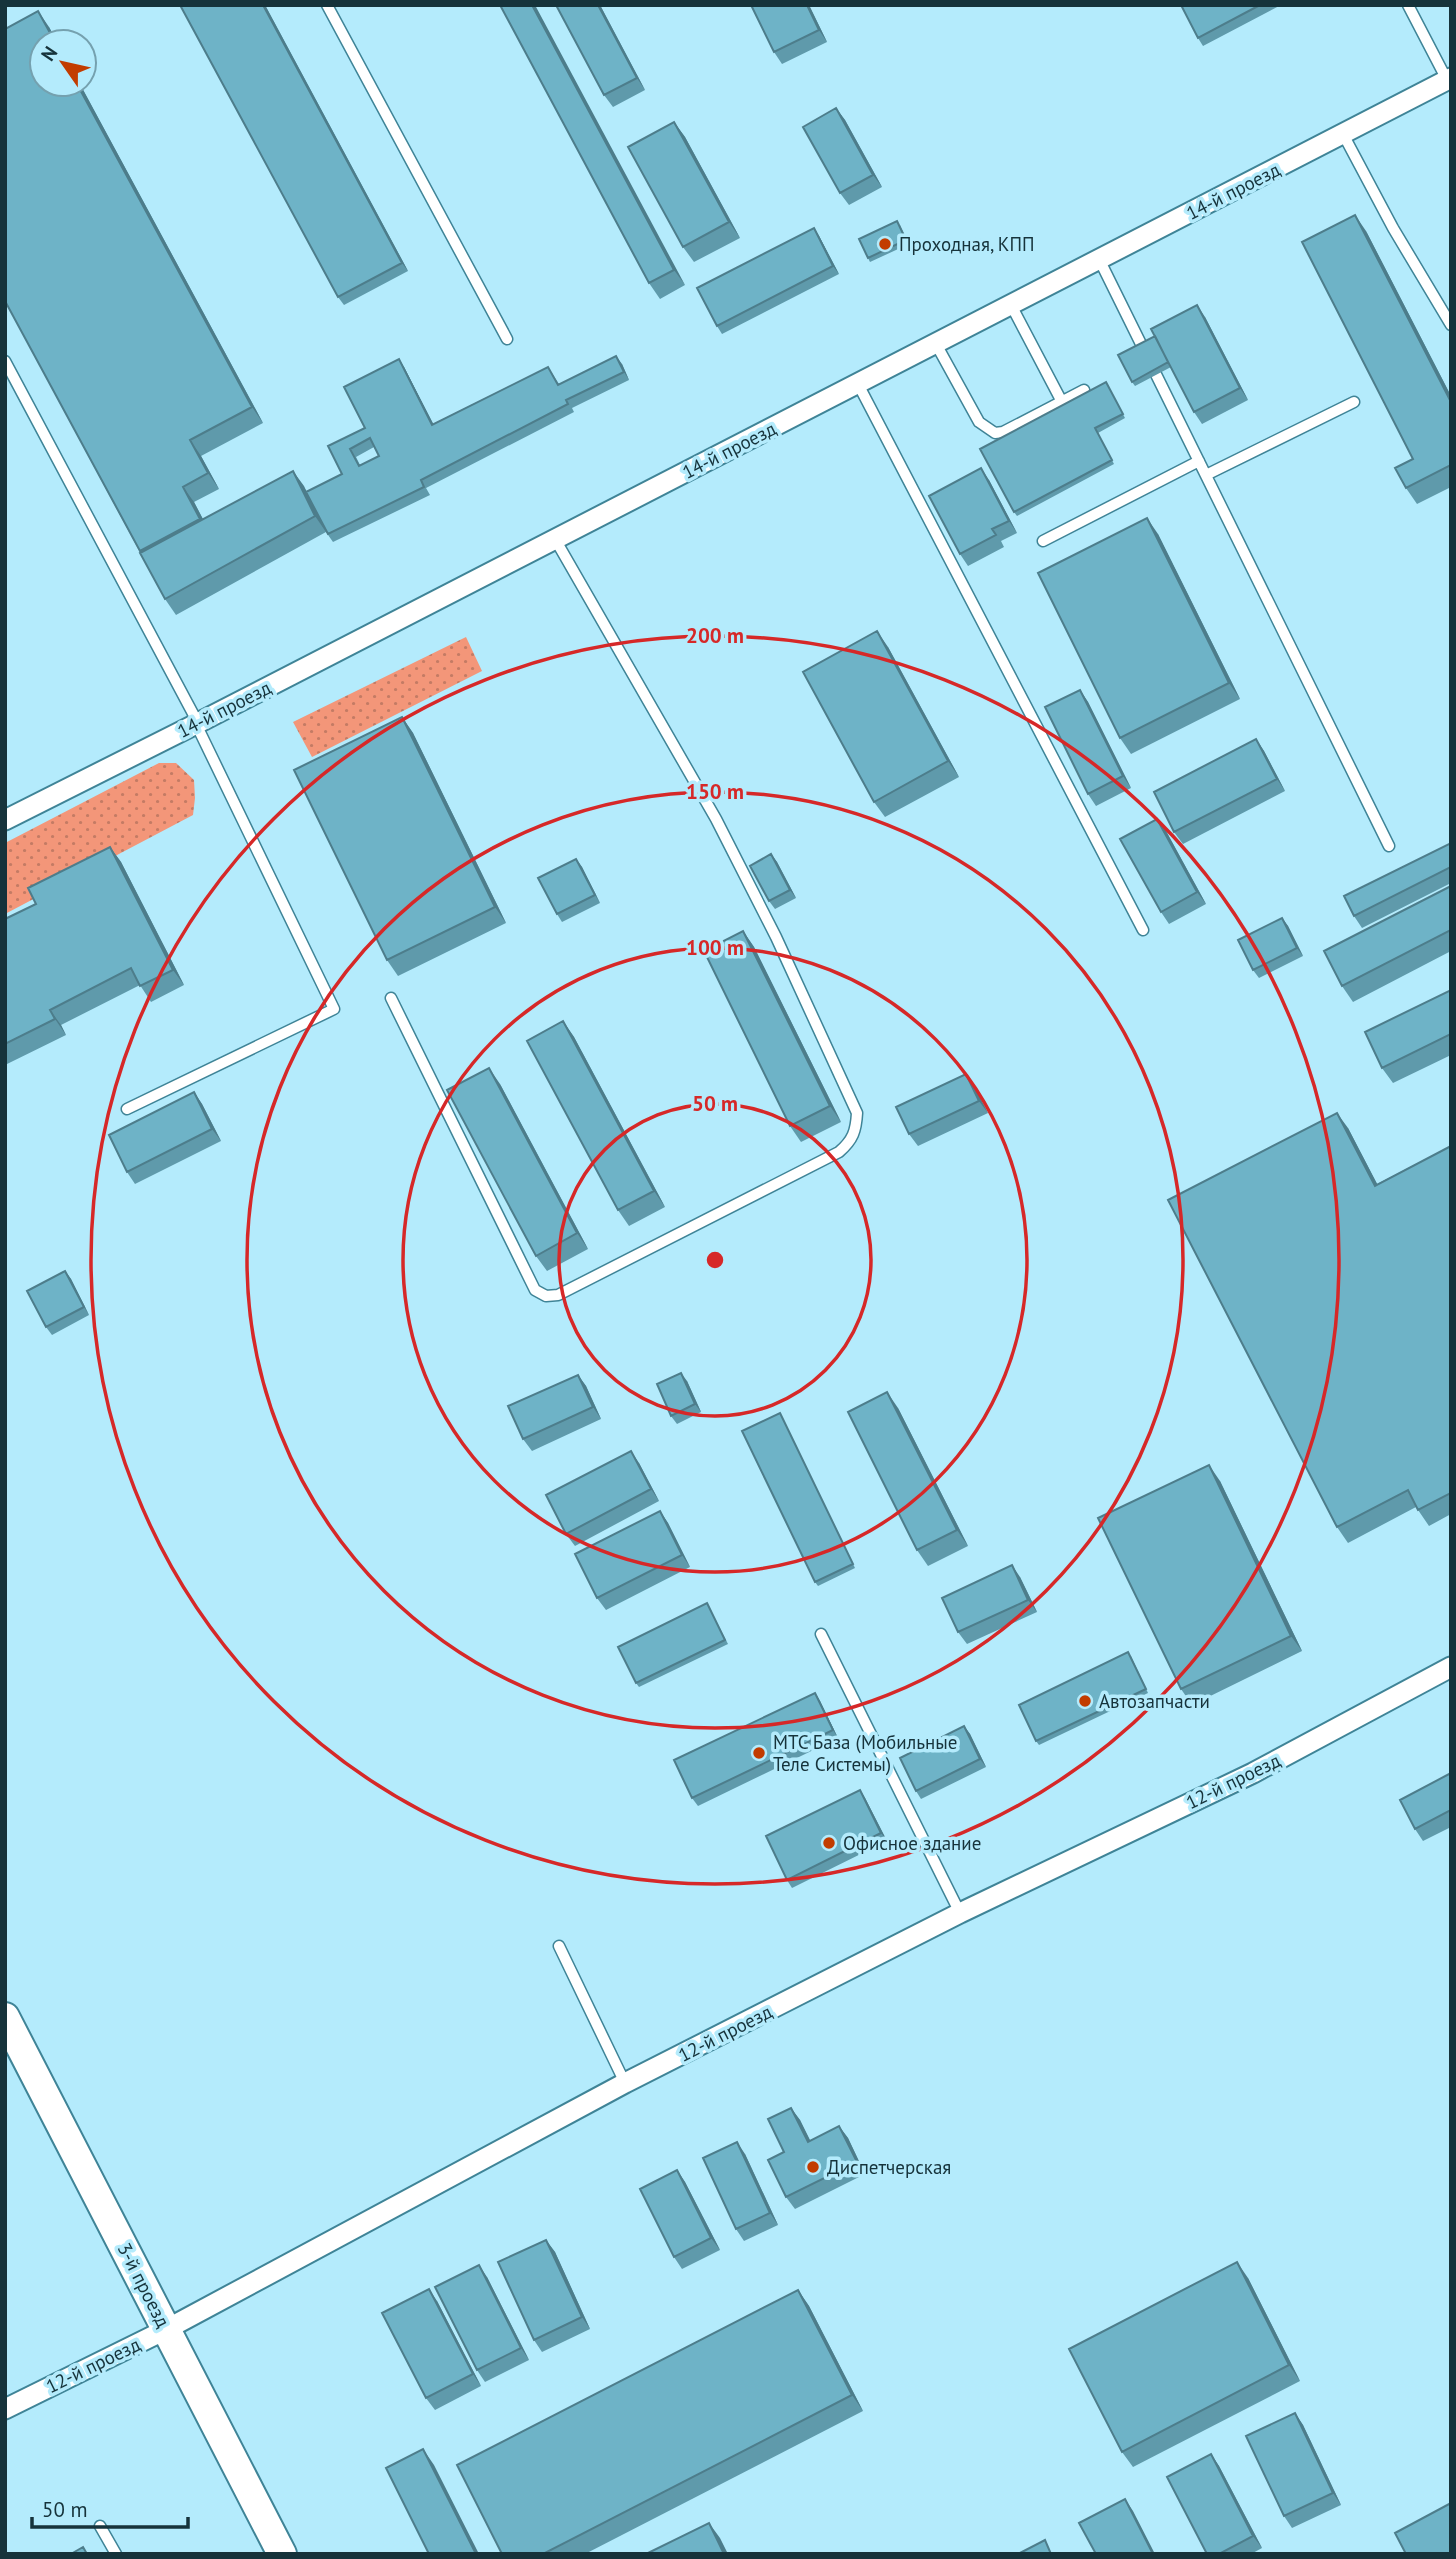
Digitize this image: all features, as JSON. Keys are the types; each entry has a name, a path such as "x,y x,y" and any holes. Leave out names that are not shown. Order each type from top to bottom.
{"street":[{"name":"14-й проезд","path":"5,820 197,724 1449,79"},
{"name":"12-й проезд","path":"5,2409 167,2329 625,2083 960,1913 1253,1773 1451,1667"},
{"name":"3-й проезд","path":"5,2017 282,2554"}],"lane":[{"path":"327,5 508,339"},
{"path":"1408,5 1449,79"},
{"path":"1343,134 1393,228 1450,323"},
{"path":"1099,260 1389,846"},
{"path":"1011,305 1062,402"},
{"path":"936,344 979,422 995,433 1003,432 1083,390"},
{"path":"5,361 197,724 334,1009 127,1109"},
{"path":"858,384 1143,930"},
{"path":"1206,475 1354,402"},
{"path":"1043,541 1199,461"},
{"path":"391,998 535,1290 546,1296 558,1295 839,1152 850,1142 856,1130 857,1113 770,925 716,819 555,539"},
{"path":"821,1634 960,1913"},
{"path":"559,1946 625,2083"},
{"path":"100,2526 116,2554"}],"shaded area":[{"path":"466,637 482,671 312,757 293,722"},
{"path":"159,763 176,763 194,780 193,815 5,914 5,843"}],"building":[{"path":"180,5 263,5 402,263 338,297"},
{"path":"500,5 532,5 674,270 649,283"},
{"path":"556,5 598,5 637,78 604,95"},
{"path":"751,5 807,5 819,30 774,52"},
{"path":"1181,5 1260,5 1198,38"},
{"path":"38,11 47,28 28,28 28,98 85,98 252,407 190,440 208,473 183,487 200,519 140,551 5,301 5,29"},
{"path":"836,108 873,175 840,193 803,127"},
{"path":"674,122 729,222 683,247 628,147"},
{"path":"1355,215 1451,402 1451,465 1406,488 1395,468 1413,459 1302,242"},
{"name":"Проходная, КПП","path":"897,221 906,240 868,258 859,239"},
{"path":"814,228 833,266 717,326 697,288"},
{"path":"1197,305 1240,388 1194,412 1151,329"},
{"path":"1155,336 1168,362 1132,382 1118,355"},
{"path":"616,356 624,372 566,400 568,404 421,480 424,487 328,534 306,492 342,474 328,446 365,428 344,387 399,359 432,425 548,367 558,385","holes":["370,438 379,456 359,466 350,449"]},
{"path":"1106,382 1123,414 1095,428 1112,460 1014,512 980,449"},
{"path":"981,468 1009,521 992,529 996,535 960,554 929,496"},
{"path":"293,471 315,516 165,599 140,553"},
{"path":"1147,518 1229,683 1120,738 1038,573"},
{"path":"877,631 948,761 874,802 803,672"},
{"path":"1080,690 1123,776 1088,794 1045,707"},
{"path":"402,717 495,907 387,960 294,770"},
{"path":"1256,739 1277,779 1174,832 1154,792"},
{"path":"1157,819 1197,892 1161,912 1120,839"},
{"path":"1451,843 1451,867 1354,916 1344,896"},
{"path":"110,847 173,970 140,986 131,968 50,1010 55,1019 5,1044 5,919 36,904 28,888"},
{"path":"771,854 790,890 769,901 750,866"},
{"path":"576,859 595,895 557,914 538,878"},
{"path":"1451,886 1451,930 1342,986 1324,951"},
{"path":"1282,918 1297,948 1253,970 1238,940"},
{"path":"743,931 830,1106 790,1126 704,951"},
{"path":"1451,990 1451,1034 1382,1068 1365,1032"},
{"path":"563,1021 654,1191 618,1210 527,1041"},
{"path":"489,1068 577,1233 536,1256 447,1090"},
{"path":"966,1074 979,1101 909,1134 896,1107"},
{"path":"194,1092 212,1129 127,1172 109,1135"},
{"path":"1337,1113 1375,1186 1451,1146 1451,1493 1418,1510 1408,1490 1337,1527 1168,1200"},
{"path":"65,1271 84,1307 46,1327 27,1291"},
{"path":"681,1373 695,1404 671,1416 657,1384"},
{"path":"578,1375 593,1407 523,1439 508,1406"},
{"path":"887,1392 957,1530 917,1550 848,1412"},
{"path":"780,1413 853,1564 815,1582 742,1431"},
{"path":"631,1451 651,1489 566,1534 546,1495"},
{"path":"1209,1465 1291,1636 1181,1689 1098,1518"},
{"path":"660,1511 682,1555 597,1598 575,1554"},
{"path":"1012,1565 1028,1600 958,1632 942,1598"},
{"path":"707,1603 725,1640 636,1683 618,1647"},
{"name":"Автозапчасти","path":"1128,1652 1146,1689 1036,1741 1019,1705"},
{"name":"МТС База (Мобильные Теле Системы)","path":"815,1693 833,1730 692,1798 674,1760"},
{"path":"964,1726 980,1759 916,1791 900,1758"},
{"path":"1451,1773 1451,1810 1415,1829 1400,1800"},
{"name":"Офисное здание","path":"860,1790 881,1833 787,1880 766,1836"},
{"path":"791,2108 808,2142 839,2126 857,2162 786,2197 768,2160 784,2152 768,2119"},
{"path":"737,2142 770,2213 736,2229 703,2158"},
{"path":"677,2170 711,2238 674,2257 640,2189"},
{"path":"546,2240 582,2317 534,2340 498,2262"},
{"path":"1237,2262 1289,2365 1122,2452 1069,2349"},
{"path":"479,2265 521,2348 477,2370 435,2287"},
{"path":"429,2289 473,2374 426,2398 382,2313"},
{"path":"798,2290 852,2395 543,2554 502,2554 457,2465"},
{"path":"1295,2413 1333,2493 1284,2516 1246,2436"},
{"path":"423,2449 476,2554 429,2554 386,2468"},
{"path":"1211,2454 1253,2536 1219,2554 1207,2554 1167,2477"},
{"path":"1125,2499 1153,2554 1096,2554 1079,2523"},
{"path":"1451,2503 1451,2554 1406,2554 1395,2533"},
{"path":"709,2523 724,2554 646,2554"},
{"path":"1045,2540 1051,2554 1018,2554"},
{"path":"83,2547 87,2554 71,2554"}],"place":[{"name":"Проходная, КПП","path":"885,244"},
{"name":"Автозапчасти","path":"1085,1701"},
{"name":"МТС База (Мобильные Теле Системы)","path":"759,1753"},
{"name":"Офисное здание","path":"829,1843"},
{"name":"Диспетчерская","path":"813,2167"}]}
